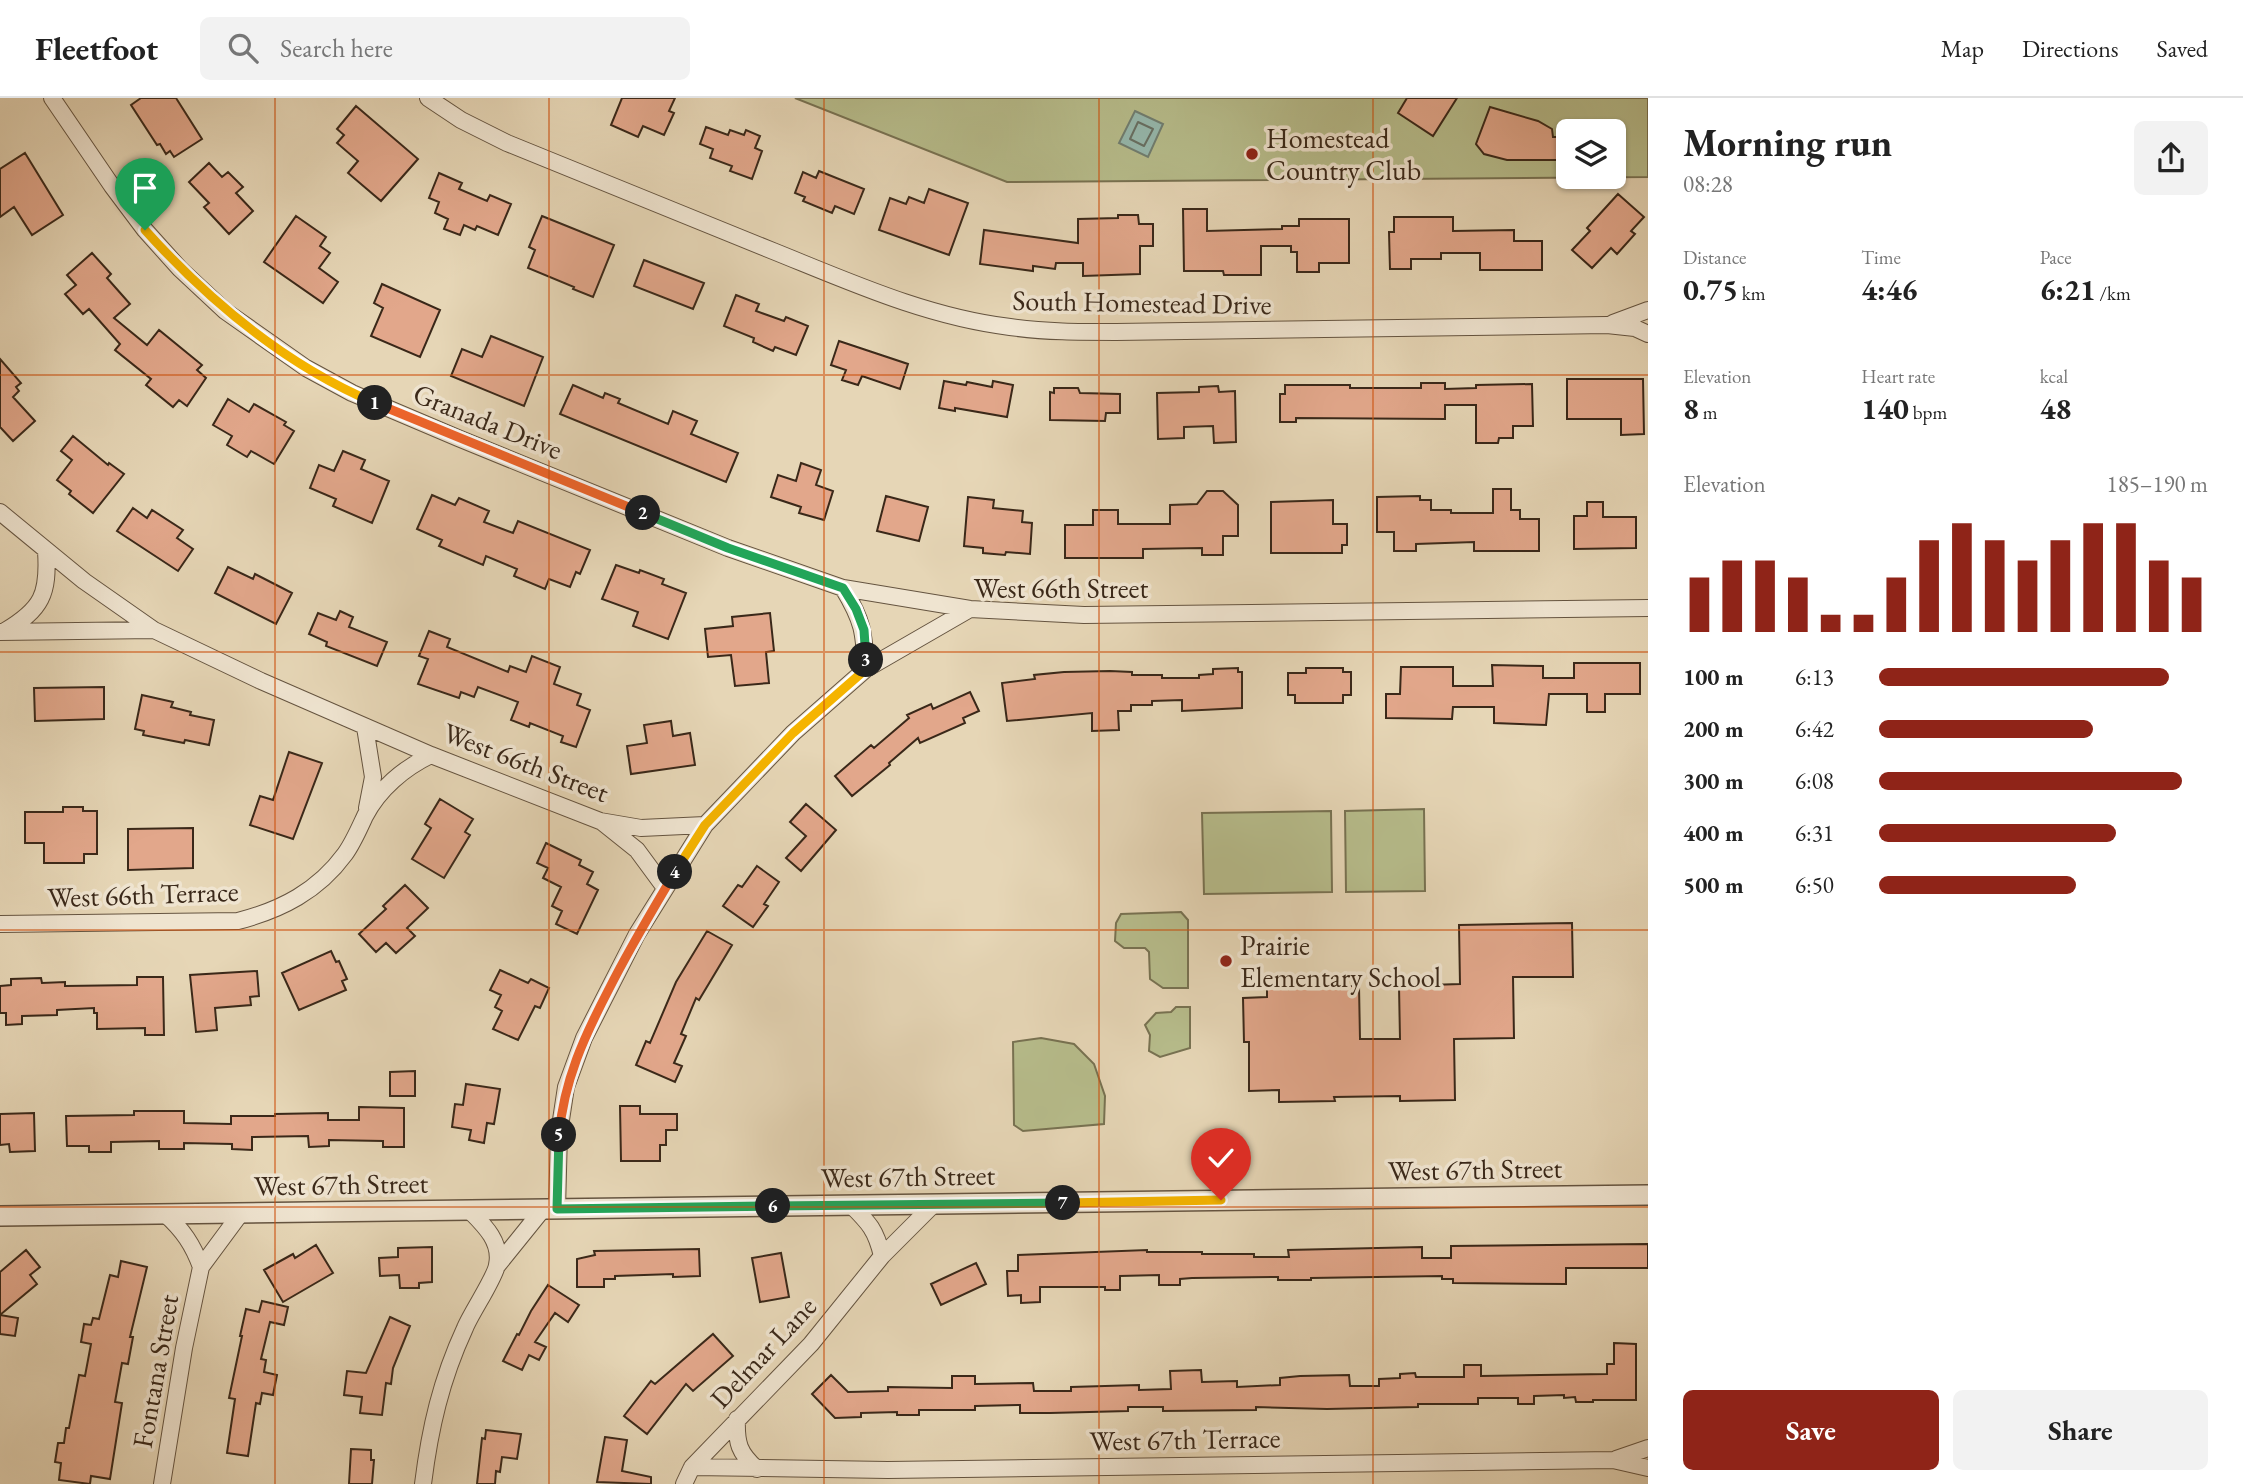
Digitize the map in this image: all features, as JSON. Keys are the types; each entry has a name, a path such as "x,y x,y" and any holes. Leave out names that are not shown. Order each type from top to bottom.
{"street":[{"name":"Granada Drive","path":"52,98 112,186 145,230 180,269 225,311 306,368 352,393 728,548 843,588 970,609"},
{"name":"South Homestead Drive","path":"428,98 461,120 508,143 820,270 907,303 995,325 1053,331 1116,332 1608,325 1635,328 1648,334"},
{"name":"South Homestead Drive","path":"1608,325 1648,310"},
{"path":"0,512 84,581 154,630"},
{"name":"West 66th Street","path":"2,632 26,619 43,597 48,575 46,551"},
{"path":"843,588 856,609 864,630 866,669"},
{"name":"West 66th Street","path":"2,632 154,630 261,681 430,755 600,821 641,828 705,825 793,733 866,669 970,609 1084,615 1648,608"},
{"name":"West 66th Terrace","path":"366,727 373,777 366,814"},
{"name":"West 66th Terrace","path":"0,924 238,921 264,915 297,900 322,881 344,855 366,814 387,786 413,763 430,755"},
{"path":"600,821 637,850 665,888"},
{"path":"423,1484 427,1447 437,1400 466,1324 497,1266 550,1209 566,1087 584,1038 637,934 705,825"},
{"name":"West 67th Street","path":"0,1216 1648,1195"},
{"name":"Delmar Lane","path":"684,1484 692,1467 811,1344 882,1256 934,1204"},
{"path":"850,1205 871,1224 882,1256"},
{"path":"469,1210 492,1236 497,1266"},
{"name":"Fontana Street","path":"163,1484 184,1348 201,1267 241,1213"},
{"name":"Fontana Street","path":"165,1214 181,1228 194,1247 201,1267"},
{"path":"737,1419 736,1436 743,1457 757,1469"},
{"name":"West 67th Terrace","path":"1613,1460 1648,1448"},
{"name":"West 67th Terrace","path":"692,1467 888,1470 1613,1460 1648,1468"}],"green space":[{"name":"Homestead Country Club","path":"795,98 1648,98 1648,177 1626,177 1626,119 1556,119 1556,178 1007,182"},
{"path":"1424,809 1425,891 1346,892 1345,811"},
{"path":"1331,811 1332,892 1204,894 1202,813"},
{"path":"1181,912 1188,920 1188,988 1163,988 1150,979 1149,952 1145,948 1124,948 1115,941 1116,923 1121,914"},
{"path":"1176,1007 1190,1007 1190,1048 1160,1057 1149,1051 1150,1035 1145,1025 1156,1013 1171,1012"},
{"path":"1041,1038 1074,1044 1094,1064 1105,1096 1104,1124 1023,1131 1014,1125 1013,1042"}],"water":[{"path":"1135,111 1163,124 1148,157 1119,143"}],"building":[{"path":"141,98 176,98 202,139 174,157 170,151 166,154 131,105"},
{"path":"622,98 675,98 669,111 674,113 664,135 643,126 638,137 611,125"},
{"path":"1407,98 1457,98 1433,136 1398,113"},
{"path":"356,106 418,159 381,201 348,173 358,161 337,143 344,135 337,129"},
{"path":"1490,107 1538,121 1552,129 1553,137 1556,137 1556,160 1507,160 1484,154 1476,144"},
{"path":"706,127 728,135 730,130 744,135 746,130 760,136 755,148 762,151 752,179 730,171 732,166 710,158 713,149 700,144"},
{"path":"25,153 63,215 32,235 14,207 0,217 0,169"},
{"path":"209,163 222,177 228,172 243,187 236,193 253,211 229,234 204,207 209,203 189,182"},
{"path":"819,171 864,189 854,214 835,206 832,213 803,201 805,197 795,193 803,172 816,178"},
{"path":"439,173 462,183 459,189 487,201 490,195 511,204 498,235 477,226 475,230 464,225 460,235 444,229 448,219 435,213 439,202 429,198"},
{"path":"929,189 968,203 949,255 879,230 890,198 906,204 909,197 924,203"},
{"path":"1618,194 1644,217 1631,231 1635,234 1617,254 1611,248 1592,268 1572,250 1590,231 1587,228"},
{"path":"1183,209 1207,209 1207,231 1282,229 1282,226 1299,226 1299,219 1349,219 1349,263 1319,263 1319,272 1297,272 1297,252 1291,252 1291,246 1261,246 1261,275 1184,271"},
{"path":"1118,215 1138,215 1139,224 1153,224 1153,246 1140,246 1140,274 1083,276 1083,263 1056,263 1055,269 1033,266 1033,271 980,264 984,230 1078,243 1078,219 1118,218"},
{"path":"296,216 326,237 320,246 330,253 319,268 338,282 323,303 264,262"},
{"path":"542,216 614,245 593,297 528,268 535,250 529,247"},
{"path":"1394,217 1453,217 1453,231 1514,230 1514,241 1542,241 1542,270 1480,270 1480,253 1441,253 1441,259 1411,259 1411,269 1390,269 1389,232 1394,232"},
{"path":"92,253 111,274 107,278 130,304 114,318 147,345 159,330 202,365 197,370 206,378 187,406 179,400 173,407 146,385 151,379 115,350 120,344 89,309 83,314 65,294 76,285 67,275"},
{"path":"644,260 704,283 693,309 634,286"},
{"path":"382,284 440,310 420,357 371,336 383,308 374,303"},
{"path":"736,295 759,304 756,311 784,321 786,317 808,326 796,355 775,347 773,351 753,342 754,338 724,326"},
{"path":"491,336 543,357 524,406 451,376 462,349 482,357"},
{"path":"839,341 908,364 900,389 862,376 858,385 842,380 846,370 831,365"},
{"path":"0,359 21,383 16,387 19,391 13,397 35,421 13,441 0,427"},
{"path":"1567,379 1643,379 1644,434 1621,435 1621,419 1567,419"},
{"path":"944,381 992,387 993,381 1013,385 1007,417 939,408"},
{"path":"1421,383 1445,383 1445,389 1476,388 1476,385 1532,384 1533,426 1513,426 1513,438 1499,438 1498,443 1476,443 1476,405 1445,405 1445,419 1296,418 1296,422 1280,422 1280,394 1285,394 1285,385 1421,388"},
{"path":"573,385 603,398 605,393 620,399 618,403 668,424 673,411 697,421 691,434 738,453 726,482 560,414"},
{"path":"1218,386 1219,392 1235,391 1236,442 1214,443 1213,426 1184,427 1184,438 1158,439 1157,393 1199,392 1199,387"},
{"path":"1054,388 1078,388 1080,393 1120,394 1120,413 1106,413 1105,421 1050,420 1050,392 1054,393"},
{"path":"228,399 249,412 254,404 286,422 284,425 294,431 274,464 251,451 247,457 227,445 232,436 213,425"},
{"path":"73,436 108,465 109,463 124,474 93,513 69,494 71,491 57,480 72,460 61,451"},
{"path":"343,451 365,460 361,469 389,481 372,523 333,506 336,499 310,488 319,465 334,471"},
{"path":"801,463 821,470 816,485 833,491 824,520 799,513 801,507 771,497 778,475 796,481"},
{"path":"1493,489 1511,489 1511,510 1520,510 1520,519 1539,519 1539,551 1474,551 1474,542 1416,544 1416,551 1394,551 1394,532 1377,532 1377,497 1420,496 1420,500 1431,500 1431,510 1493,513"},
{"path":"1207,491 1223,491 1238,505 1238,536 1223,536 1223,555 1202,555 1202,548 1143,549 1143,558 1065,558 1065,525 1093,525 1093,510 1118,510 1118,524 1170,524 1170,505 1197,504"},
{"path":"432,495 455,505 459,498 489,511 484,522 513,533 518,521 590,550 580,574 576,572 570,587 549,579 545,589 514,576 517,569 486,556 483,565 439,546 442,540 417,529"},
{"path":"886,496 928,507 919,541 877,531"},
{"path":"968,497 994,500 993,508 1023,511 1022,522 1032,523 1030,554 983,553 983,548 964,546"},
{"path":"1333,500 1333,524 1347,524 1347,545 1342,545 1342,553 1271,553 1271,502"},
{"path":"1587,502 1603,502 1603,517 1636,517 1636,548 1574,549 1574,516 1587,516"},
{"path":"133,508 147,518 152,510 183,530 177,538 193,549 178,571 117,531"},
{"path":"616,565 664,579 662,584 686,593 668,639 633,626 638,612 602,599"},
{"path":"228,567 253,579 255,574 292,593 276,624 215,593"},
{"path":"340,611 353,617 349,627 387,642 377,666 326,646 327,642 309,634 318,613 336,620"},
{"path":"770,613 774,651 766,652 769,683 735,686 731,655 708,657 705,629 733,626 732,617"},
{"path":"429,631 450,639 447,647 508,672 510,666 526,672 532,656 560,667 554,684 581,694 577,705 590,710 576,747 561,742 563,736 530,723 529,727 511,720 518,702 478,687 474,697 461,692 459,698 418,684 428,659 419,656"},
{"path":"1574,663 1640,663 1640,694 1605,694 1605,712 1587,712 1587,694 1549,694 1546,725 1494,723 1494,707 1453,707 1452,719 1386,718 1386,694 1400,694 1401,667 1453,667 1453,686 1493,686 1492,665 1543,666 1543,678 1574,678"},
{"path":"1238,668 1238,672 1242,672 1242,708 1182,711 1182,700 1152,701 1152,705 1131,705 1131,711 1118,711 1119,730 1092,731 1092,713 1007,721 1002,683 1035,679 1034,675 1110,671 1132,672 1132,675 1162,675 1162,678 1199,678 1199,675 1213,674 1213,669"},
{"path":"1306,668 1343,668 1343,672 1351,672 1351,695 1343,695 1343,703 1295,703 1295,695 1288,695 1288,673 1306,673"},
{"path":"104,687 104,719 35,721 34,688"},
{"path":"970,692 979,711 963,718 965,723 920,743 918,738 852,796 835,776 871,745 874,748 909,718 907,715 931,704 933,709"},
{"path":"142,695 173,702 171,707 191,712 190,715 214,720 209,745 143,735 144,731 135,729"},
{"path":"671,721 673,736 690,733 695,765 631,774 627,746 647,743 644,725"},
{"path":"289,752 322,763 293,839 250,825 260,796 273,800"},
{"path":"440,799 473,819 465,832 470,835 444,878 412,859 431,828 425,824"},
{"path":"806,804 836,830 801,871 786,858 806,836 790,822"},
{"path":"63,807 83,807 83,811 97,811 97,854 84,854 84,863 44,863 44,843 25,843 25,812 63,812"},
{"path":"193,828 193,868 128,870 128,829"},
{"path":"546,843 581,860 579,865 593,872 587,884 598,890 577,934 556,924 562,911 552,906 561,887 543,878 548,868 537,863"},
{"path":"757,866 779,882 764,904 768,906 753,927 723,906 738,885 742,887"},
{"path":"405,885 428,908 407,928 415,936 396,953 386,943 376,952 359,934 386,909 383,906"},
{"name":"Prairie Elementary School","path":"1572,923 1573,977 1513,977 1514,1038 1454,1039 1455,1100 1400,1101 1400,1096 1334,1097 1335,1101 1279,1102 1279,1090 1249,1091 1249,1042 1244,1042 1243,998 1267,997 1267,977 1340,976 1340,986 1359,986 1360,1039 1400,1039 1399,986 1460,984 1459,925"},
{"path":"707,931 732,945 699,1000 696,998 681,1034 686,1036 674,1063 682,1066 675,1082 636,1065 646,1041 650,1043 676,982"},
{"path":"331,951 347,979 342,981 346,990 299,1010 282,973"},
{"path":"500,970 528,983 531,979 549,988 540,1008 535,1006 518,1040 493,1029 502,1011 495,1007 501,995 490,990"},
{"path":"257,971 259,996 250,997 251,1005 215,1008 217,1030 196,1032 190,975"},
{"path":"137,977 163,977 164,1035 145,1035 145,1028 97,1029 97,1013 94,1013 94,1008 57,1010 57,1015 22,1016 22,1024 6,1025 6,1013 0,1013 0,986 11,985 11,979 41,978 42,983 65,982 65,986 137,985"},
{"path":"415,1071 415,1096 390,1096 390,1072"},
{"path":"466,1084 500,1089 494,1124 487,1123 484,1143 469,1140 471,1130 452,1127 455,1104 463,1105"},
{"path":"620,1106 640,1106 640,1114 677,1114 677,1130 666,1130 666,1145 660,1145 660,1161 621,1161"},
{"path":"359,1107 404,1108 404,1147 383,1147 383,1141 329,1140 329,1146 309,1147 308,1136 252,1137 252,1150 232,1149 232,1144 184,1143 184,1149 159,1149 159,1141 111,1142 111,1152 89,1152 89,1146 67,1146 66,1116 134,1115 134,1111 184,1111 184,1123 231,1124 231,1116 275,1114 328,1113 328,1120 359,1120"},
{"path":"34,1113 35,1151 10,1152 9,1144 0,1145 0,1114"},
{"path":"1648,1244 1648,1268 1566,1268 1566,1284 1453,1283 1453,1279 1442,1279 1442,1276 1311,1280 1278,1280 1278,1277 1192,1278 1180,1279 1180,1285 1159,1285 1159,1275 1120,1276 1120,1290 1105,1290 1105,1287 1040,1287 1040,1302 1021,1303 1021,1295 1008,1296 1007,1271 1018,1271 1018,1255 1147,1250 1289,1257 1288,1250 1422,1247 1422,1258 1451,1258 1451,1246"},
{"path":"316,1245 333,1273 283,1302 264,1270 293,1254 295,1258"},
{"path":"432,1247 432,1282 419,1283 419,1288 400,1288 399,1275 380,1276 379,1258 398,1257 398,1248"},
{"path":"699,1249 700,1276 615,1276 615,1279 604,1279 604,1287 577,1287 577,1259 595,1255 594,1251"},
{"path":"26,1250 40,1267 30,1275 37,1284 0,1315 0,1272"},
{"path":"781,1253 789,1297 760,1302 752,1258"},
{"path":"121,1261 147,1267 130,1337 133,1337 128,1364 122,1363 115,1402 122,1403 110,1479 91,1476 90,1484 59,1480 61,1463 55,1462 58,1443 64,1443 66,1428 69,1428 79,1375 85,1376 91,1344 81,1342 84,1324 91,1325 93,1318 99,1319 110,1275 118,1277"},
{"path":"976,1263 986,1284 941,1305 931,1284"},
{"path":"548,1285 579,1305 568,1322 555,1313 535,1342 546,1347 539,1360 529,1355 522,1370 503,1361"},
{"path":"262,1301 288,1307 284,1325 270,1322 261,1359 266,1360 264,1372 277,1375 273,1395 262,1393 260,1404 256,1403 248,1456 227,1453 235,1399 229,1398 246,1309 259,1312"},
{"path":"0,1315 18,1318 15,1336 0,1334"},
{"path":"390,1317 410,1326 393,1368 391,1384 386,1383 382,1415 360,1413 362,1397 344,1395 347,1371 366,1373"},
{"path":"713,1334 733,1356 693,1391 686,1384 647,1434 624,1416 651,1381 655,1384"},
{"path":"1614,1343 1636,1344 1636,1400 1576,1402 1575,1397 1564,1398 1564,1395 1534,1396 1534,1404 1518,1404 1518,1398 1478,1398 1478,1404 1418,1404 1418,1407 1256,1407 1256,1410 1163,1411 1163,1407 1128,1407 1128,1411 1050,1413 1020,1413 1020,1405 975,1406 975,1410 919,1410 919,1415 897,1415 897,1412 861,1413 861,1417 835,1418 812,1394 831,1375 848,1392 888,1391 888,1387 952,1388 952,1376 975,1376 975,1384 1033,1383 1034,1391 1071,1391 1071,1387 1139,1385 1139,1390 1171,1389 1170,1371 1201,1370 1202,1382 1237,1381 1237,1387 1280,1385 1280,1378 1349,1375 1350,1386 1379,1386 1379,1379 1400,1378 1400,1374 1415,1373 1416,1377 1464,1377 1464,1365 1481,1365 1481,1376 1607,1374 1607,1364 1614,1364"},
{"path":"486,1430 521,1434 517,1459 502,1457 500,1472 496,1471 495,1484 477,1484 482,1438 485,1439"},
{"path":"605,1437 627,1440 622,1471 651,1477 651,1484 597,1482"},
{"path":"351,1449 371,1450 371,1460 374,1460 372,1484 349,1484"}],"place":[{"name":"Homestead Country Club","path":"1252,154"},
{"name":"Prairie Elementary School","path":"1226,961"}],"route":[{"path":"145,230 180,269 225,311 306,368 352,393 728,548 843,588 856,609 864,630 866,669 793,733 705,825 637,934 584,1038 566,1087 559,1133 557,1209 1221,1200"}]}
